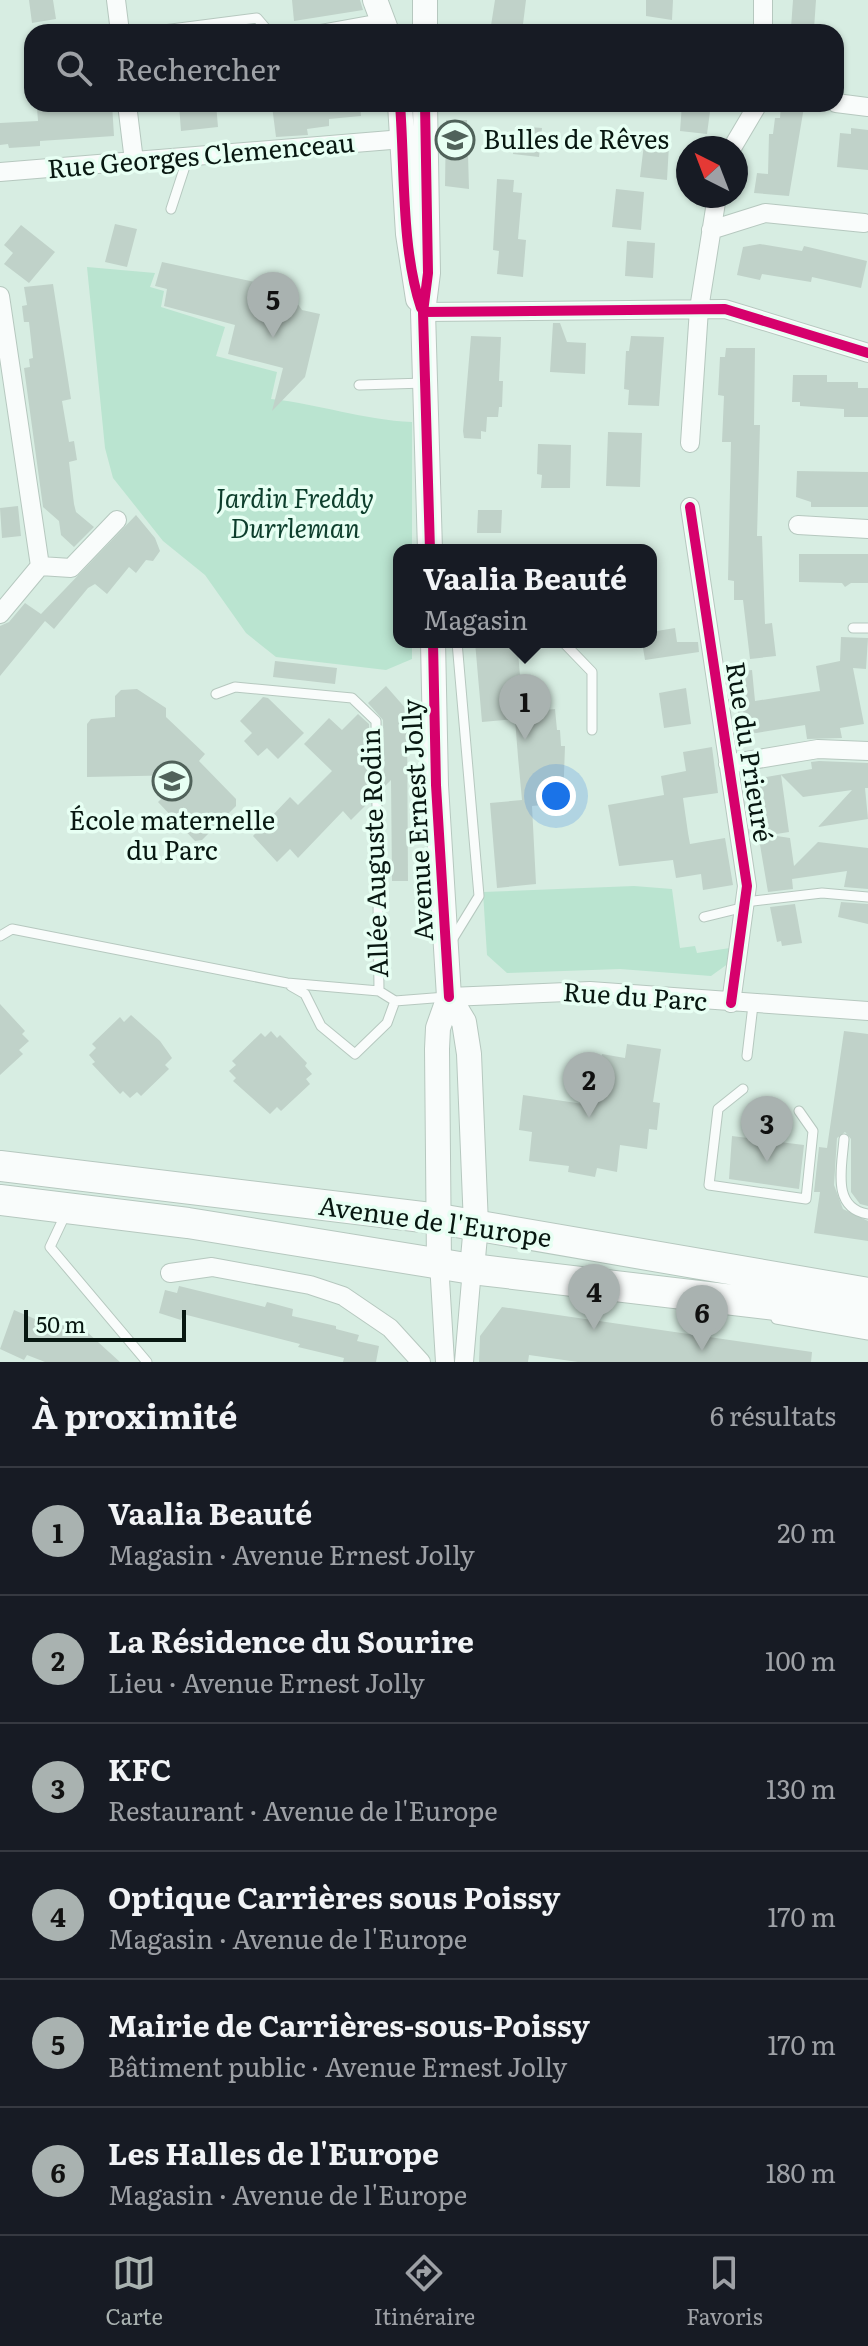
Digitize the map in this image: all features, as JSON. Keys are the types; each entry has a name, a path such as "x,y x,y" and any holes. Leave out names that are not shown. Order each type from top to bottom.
{"main road":[{"name":"Avenue de l'Europe","path":"0,1166 439,1219 868,1293"},
{"name":"Avenue de l'Europe","path":"0,1200 203,1226 472,1269 868,1316"}],"street":[{"path":"116,0 119,24"},
{"path":"425,0 425,24"},
{"path":"763,0 763,24"},
{"path":"844,104 868,107"},
{"path":"128,112 134,161"},
{"path":"403,112 414,138"},
{"path":"422,112 414,138 413,284 423,312 430,544"},
{"path":"739,136 753,112"},
{"name":"Rue Georges Clemenceau","path":"0,172 414,138"},
{"path":"690,443 699,309 715,208"},
{"path":"711,230 765,213 864,223"},
{"path":"0,296 40,566 0,614"},
{"path":"423,312 725,309 868,353"},
{"name":"Rue du Prieuré","path":"690,507 747,886 731,1003"},
{"path":"40,566 71,568 117,520"},
{"path":"798,525 868,529"},
{"name":"Avenue Ernest Jolly","path":"433,648 449,997 438,1028 437,1049 439,1263 445,1362"},
{"path":"728,764 818,749 868,751"},
{"name":"Rue du Parc","path":"449,997 590,991 868,1011"},
{"name":"Avenue Ernest Jolly","path":"449,997 464,1022 469,1054 476,1225 464,1362"},
{"path":"170,1273 212,1267 321,1288 343,1296 390,1328 421,1362"}],"lane":[{"path":"347,24 382,17"},
{"path":"210,24 257,18 262,24"},
{"path":"171,209 188,157"},
{"path":"359,385 425,383"},
{"path":"853,628 868,628"},
{"path":"446,950 479,896 458,648"},
{"path":"569,648 592,672 592,730"},
{"name":"Allée Auguste Rodin","path":"216,694 235,687 352,698 376,721 379,991 395,1001"},
{"path":"704,917 745,905 822,893 868,897"},
{"path":"0,936 12,929 287,983 379,991"},
{"path":"287,983 305,994 321,1026 355,1054 387,1023 395,1001 449,997"},
{"path":"747,1056 753,1005"},
{"path":"743,1089 718,1109 709,1185 806,1199 813,1131 799,1111"},
{"path":"844,1139 840,1181 843,1199 851,1210 868,1214"},
{"path":"68,1209 50,1247 147,1362"},
{"path":"759,1303 777,1319 868,1335"}],"green space":[{"name":"Jardin Freddy Durrleman","path":"87,267 155,273 150,287 164,291 161,307 225,327 216,356 277,372 271,399 412,422 412,544 393,544 393,648 412,648 412,659 386,670 276,657 246,633 205,575 163,541 113,478 105,448"},
{"path":"634,886 672,889 680,948 695,946 697,953 730,948 729,963 711,976 620,969 507,973 487,955 483,892"}],"building":[{"path":"29,0 53,0 56,19 32,23"},
{"path":"292,0 360,0 363,10 294,21"},
{"path":"495,0 526,0 523,24 491,24"},
{"path":"646,0 673,0 672,20 646,16"},
{"path":"793,0 816,0 814,24 791,24"},
{"path":"37,112 112,112 114,136 40,141 40,146 9,148 8,144 0,145 0,123 38,121"},
{"path":"180,112 217,112 218,127 181,131"},
{"path":"273,112 361,112 361,116 329,119 329,126 307,129 308,135 276,137"},
{"path":"681,112 710,112 707,134 680,131"},
{"path":"780,112 803,112 789,196 754,193 757,173 768,174 769,134 773,134 775,118 780,118"},
{"path":"446,120 467,120 469,189 445,186"},
{"path":"515,126 542,128 539,157 513,154"},
{"path":"851,128 868,130 868,170 837,167 840,133 851,134"},
{"path":"644,144 669,145 667,180 640,177"},
{"path":"497,179 514,180 513,192 522,193 518,239 526,240 523,277 497,274 499,251 493,250"},
{"path":"616,189 644,192 641,230 612,227"},
{"path":"115,224 137,229 127,267 105,262"},
{"path":"21,225 55,252 29,283 4,264 13,253 4,245"},
{"path":"627,241 655,243 653,278 625,276"},
{"path":"760,244 802,251 804,246 867,261 861,288 812,277 811,282 762,274 760,280 737,275 743,247"},
{"path":"162,262 287,289 302,310 320,314 305,377 272,411 283,368 228,354 235,325 164,306 167,289 155,286"},
{"path":"53,284 71,399 62,401 69,442 74,441 77,460 69,462 74,504 76,512 94,527 74,547 61,535 59,521 43,507 24,368 30,367 29,359 33,358 29,322 24,322 22,306 27,305 24,287"},
{"path":"553,323 560,323 567,342 586,343 585,374 550,372"},
{"path":"471,336 501,337 499,381 503,381 502,407 499,407 498,417 487,417 486,432 481,431 481,439 464,438 463,431"},
{"path":"631,336 664,337 659,406 628,405 629,390 624,389 626,351 629,351"},
{"path":"726,348 755,348 754,425 760,425 757,536 762,536 765,624 772,623 776,656 750,659 743,600 734,600 734,581 728,580 731,442 722,442 724,396 718,395 720,357 725,357"},
{"path":"793,375 827,375 827,382 858,382 858,388 868,388 868,417 844,417 844,409 800,406 800,402 792,402"},
{"path":"608,432 642,433 640,487 606,486"},
{"path":"538,444 571,445 570,488 541,488 542,475 537,474"},
{"path":"797,471 868,472 868,507 811,507 811,502 796,497"},
{"path":"18,506 21,536 2,538 0,508"},
{"path":"478,510 502,510 501,533 477,533"},
{"path":"136,515 155,538 160,551 153,561 146,560 136,573 129,567 107,594 95,584 88,588 54,629 45,621 0,676 0,626 9,622 25,603 41,614"},
{"path":"799,554 868,554 868,583 851,583 845,587 842,583 799,582"},
{"path":"675,628 677,642 698,642 699,652 645,660 643,648 657,648 657,631"},
{"path":"841,637 868,638 866,669 853,668 864,724 840,728 842,738 807,739 805,725 756,733 741,730 732,672 752,670 755,701 820,691 816,666 840,661"},
{"path":"476,648 515,648 518,652 523,712 555,709 561,746 565,746 563,803 532,806 536,884 497,888 490,803 522,800 515,719 482,722"},
{"path":"275,661 337,668 335,684 273,677"},
{"path":"386,686 407,710 408,881 392,881 391,780 384,787 383,720 368,703"},
{"path":"686,688 691,724 664,728 659,693"},
{"path":"137,689 166,708 166,717 205,754 199,761 236,799 236,806 202,840 195,841 158,802 186,775 87,777 87,724 91,719 115,717 115,696 121,690"},
{"path":"263,697 268,698 304,733 278,759 267,748 258,756 244,741 252,733 240,721"},
{"path":"358,714 369,724 369,802 351,820 343,811 298,858 290,849 277,862 253,836 290,797 298,805 332,771 304,744 329,718 342,730"},
{"path":"712,747 718,793 683,798 688,833 690,844 725,838 733,885 703,890 701,874 676,878 673,860 619,866 608,805 664,795 661,776 686,771 683,752"},
{"path":"811,762 868,763 868,788 865,788 868,819 818,827 852,790 803,797 781,775 789,832 770,835 790,838 794,866 818,842 868,848 868,889 844,887 847,871 792,879 793,889 768,892 749,780 812,769"},
{"path":"841,902 868,904 868,924 838,917"},
{"path":"795,904 802,943 782,946 781,941 777,942 770,907"},
{"path":"0,1004 25,1031 22,1034 29,1041 19,1050 23,1054 0,1075"},
{"path":"131,1015 160,1041 172,1058 165,1065 169,1069 141,1096 137,1092 130,1098 123,1091 120,1094 92,1064 95,1062 89,1055 96,1048 92,1044 120,1017 124,1022"},
{"path":"271,1031 277,1038 280,1035 307,1063 305,1066 312,1074 306,1079 310,1084 281,1111 277,1107 270,1114 233,1081 236,1078 229,1071 236,1065 232,1061 261,1033 265,1037"},
{"path":"844,1031 868,1034 868,1206 860,1204 851,1192 851,1139 845,1132 837,1138 834,1185 843,1209 868,1221 868,1241 814,1233 820,1192 814,1192 819,1147 827,1148"},
{"path":"627,1044 661,1049 653,1102 660,1103 657,1130 649,1129 647,1149 620,1145 617,1172 597,1168 595,1177 568,1172 569,1166 529,1161 532,1132 519,1130 523,1095 590,1105 595,1059 601,1060 602,1054 625,1058"},
{"path":"732,1136 804,1145 799,1189 729,1179"},
{"path":"179,1286 265,1307 267,1302 293,1309 292,1316 336,1326 336,1329 359,1335 357,1341 379,1346 376,1362 343,1362 344,1358 298,1347 300,1344 183,1314 181,1320 159,1313 165,1290 177,1293"},
{"path":"502,1307 812,1352 811,1362 578,1362 529,1355 528,1362 479,1362 480,1336"},
{"path":"14,1310 56,1328 59,1320 87,1332 120,1362 45,1362 27,1355 24,1360 0,1349"}],"cycle path":[{"path":"400,112 407,234 421,308"},
{"path":"425,112 428,273 423,312 430,544"},
{"path":"423,312 725,309 868,353"},
{"path":"690,507 747,886 731,1003"},
{"path":"433,648 436,785 449,997"}],"place":[{"name":"Bulles de Rêves","path":"455,140"},
{"name":"Mairie de Carrières-sous-Poissy","path":"273,338"},
{"name":"Vaalia Beauté","path":"525,740"},
{"name":"École maternelle du Parc","path":"172,781"},
{"name":"La Résidence du Sourire","path":"589,1118"},
{"name":"KFC","path":"767,1162"},
{"name":"Optique Carrières sous Poissy","path":"594,1330"},
{"name":"Les Halles de l'Europe","path":"702,1351"}]}
